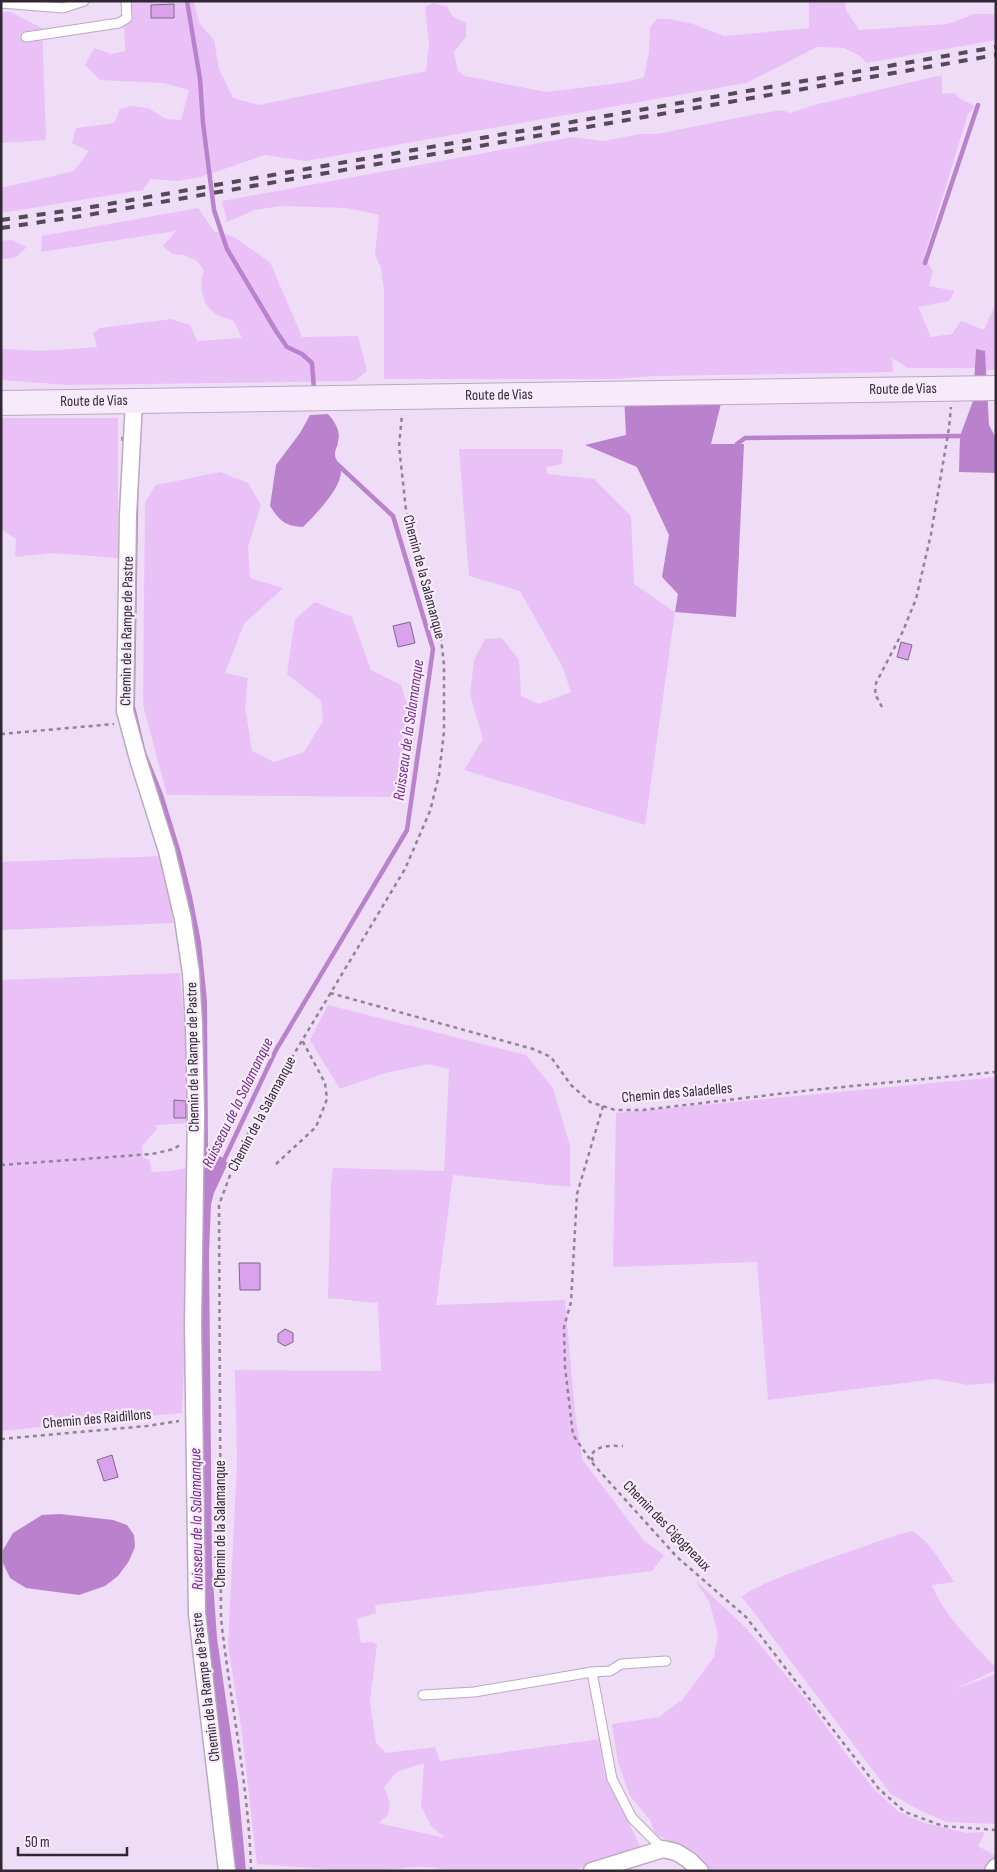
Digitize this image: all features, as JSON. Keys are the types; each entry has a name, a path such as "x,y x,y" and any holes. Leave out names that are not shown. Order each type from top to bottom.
{"main road":[{"name":"Route de Vias","path":"1,403 993,388"}],"street":[{"name":"Chemin de la Rampe de Pastre","path":"134,401 130,453 125,710 138,759 167,851 183,919 191,973 196,1132 193,1324 197,1614 227,1871"},
{"path":"592,1871 663,1849 676,1852 689,1860 700,1871"},
{"path":"993,1871 996,1867"}],"lane":[{"path":"1,3 63,8 84,1"},
{"path":"26,37 119,23 127,18 126,1"},
{"path":"423,1695 474,1692 592,1672 610,1671 621,1664 666,1661"},
{"path":"592,1672 612,1779 632,1818 663,1849"}],"path":[{"name":"Chemin de la Salamanque","path":"251,1871 250,1833 221,1618 221,1296 219,1205 239,1151 261,1109 405,870 430,811 439,775 444,732 444,665 439,621 406,510 399,446 402,422 402,397"},
{"path":"882,707 875,694 876,683 904,631 916,599 931,534 949,428"},
{"path":"1,734 128,723"},
{"name":"Chemin des Saladelles","path":"330,993 533,1049 551,1058 571,1085 590,1102 615,1110 643,1110 812,1090 996,1072"},
{"path":"276,1164 316,1127 327,1099 325,1083 302,1040"},
{"name":"Chemin des Cigogneaux","path":"603,1106 577,1194 570,1302 564,1327 565,1367 573,1436 594,1465 677,1557 746,1618 879,1789 905,1812 943,1826 996,1830"},
{"path":"1,1165 152,1154 174,1149 196,1132"},
{"name":"Chemin des Raidillons","path":"1,1439 147,1426 194,1419"},
{"path":"594,1465 592,1455 596,1449 605,1446 623,1446"}],"shaded area":[{"path":"123,1 194,1 199,23 214,40 219,69 233,98 259,105 426,71 429,45 425,7 433,3 447,7 453,17 466,23 466,37 454,52 458,71 465,76 546,92 627,82 644,77 649,52 650,27 657,19 669,19 693,24 724,36 809,28 809,1 845,1 846,10 859,30 948,24 974,14 996,14 996,40 866,63 860,56 844,48 817,47 746,83 306,161 265,155 201,177 178,181 150,179 143,190 1,213 1,188 74,171 89,151 72,143 76,128 114,123 120,109 132,106 148,108 166,119 181,120 189,90 163,83 100,80 85,65 94,48 111,54 125,51"},
{"path":"1,12 11,12 42,28 46,140 1,143"},
{"path":"942,75 942,94 955,93 957,97 975,106 968,114 924,257 933,271 929,286 955,291 949,301 918,307 931,337 952,334 961,321 984,330 996,303 996,370 985,370 985,351 976,349 975,368 908,368 892,358 893,372 653,376 615,379 384,379 384,290 381,268 375,254 379,215 347,208 281,206 254,210 227,222 222,201 572,137 604,141 640,134 657,134 782,110 790,113 814,105"},
{"path":"198,208 214,231 234,237 270,262 302,337 358,336 367,371 355,381 68,385 1,380 1,349 41,351 97,347 93,333 100,328 171,319 190,325 197,341 242,338 234,321 219,316 205,302 201,283 204,270 197,261 184,255 173,254 163,246 176,231 41,252 42,236"},
{"path":"11,240 27,247 14,258 1,259 1,241"},
{"path":"976,349 985,351 989,425 996,438 996,473 959,472 960,436 973,401"},
{"path":"624,394 723,395 711,444 744,444 736,617 675,612 678,594 662,577 669,535 637,467 585,445 626,435"},
{"path":"328,414 338,430 339,438 335,455 341,468 340,477 333,493 303,527 287,524 280,519 270,506 276,465 300,433 310,415"},
{"path":"1,418 118,418 118,558 51,553 15,557 16,539 1,529"},
{"path":"138,436 135,706 146,752 163,794 192,896 201,942 207,1001 208,1152 218,1154 228,1163 211,1204 209,1253 212,1567 217,1638 238,1784 246,1871 230,1871 202,1641 199,1171 215,1163 197,1154 196,993 133,739 124,441 121,441 121,437"},
{"path":"459,449 563,449 562,464 546,467 548,474 594,479 631,516 634,584 675,612 645,825 464,770 483,739 470,695 474,660 485,639 502,638 519,660 521,696 539,704 571,692 563,668 520,591 469,576"},
{"path":"220,472 248,483 261,505 248,547 250,578 283,588 244,624 225,673 248,678 245,706 252,751 274,762 304,752 323,721 321,701 287,674 295,619 315,602 352,617 371,670 401,685 416,732 405,797 167,795 143,705 145,502 156,485"},
{"path":"164,856 170,889 173,923 1,930 1,862"},
{"path":"180,973 193,1123 156,1125 157,1129 142,1146 143,1158 149,1159 152,1172 192,1167 182,1413 1,1431 1,980"},
{"path":"328,1005 526,1055 553,1088 570,1146 570,1187 453,1175 436,1305 565,1300 575,1413 582,1459 644,1541 664,1555 652,1571 375,1605 376,1613 357,1619 361,1643 372,1642 377,1644 370,1701 376,1743 386,1753 435,1747 440,1761 600,1739 604,1771 641,1848 571,1871 450,1871 439,1868 420,1867 372,1871 329,1871 328,1869 257,1864 242,1733 228,1644 237,1464 235,1370 381,1371 378,1303 328,1298 333,1168 444,1171 449,1069 429,1064 385,1073 340,1089 310,1040","holes":["424,1763 421,1806 431,1826 445,1838 378,1823 388,1815 390,1803 384,1787 397,1772"]},
{"path":"996,1077 996,1383 968,1385 935,1379 768,1400 757,1262 613,1267 616,1113"},
{"path":"60,1514 113,1520 127,1525 134,1535 135,1547 129,1561 118,1576 105,1586 79,1595 26,1588 10,1578 3,1563 3,1550 13,1533 42,1515"},
{"path":"912,1531 930,1547 954,1582 932,1585 937,1596 960,1629 996,1668 996,1670 953,1690 996,1674 996,1824 947,1822 921,1811 891,1794 742,1597 767,1583 814,1564"},
{"path":"694,1579 746,1628 809,1703 874,1789 899,1812 925,1823 967,1833 985,1832 978,1846 996,1856 982,1871 710,1871 691,1854 655,1834 650,1820 630,1796 618,1762 612,1724 659,1717 680,1701 680,1703 714,1657 718,1634 709,1601"}],"building":[{"path":"174,4 174,18 151,18 151,5"},
{"path":"410,622 415,643 398,647 393,626"},
{"path":"901,642 912,645 908,660 897,657"},
{"path":"174,1100 186,1101 186,1118 174,1118"},
{"path":"239,1263 260,1263 260,1290 240,1290"},
{"path":"285,1329 293,1333 293,1342 285,1346 278,1342 278,1334"},
{"path":"112,1455 118,1477 104,1481 97,1460"}],"waterway":[{"path":"187,1 200,79 203,123 214,210 227,249 276,331 287,347 302,354 312,363 314,390"},
{"path":"925,263 978,105"},
{"path":"737,444 745,438 960,436"},
{"name":"Ruisseau de la Salamanque","path":"222,1164 276,1050 407,830 433,649 393,516 337,464"}],"railway":[{"path":"1,220 86,208 996,47"},
{"path":"1,228 88,215 996,55"}]}
